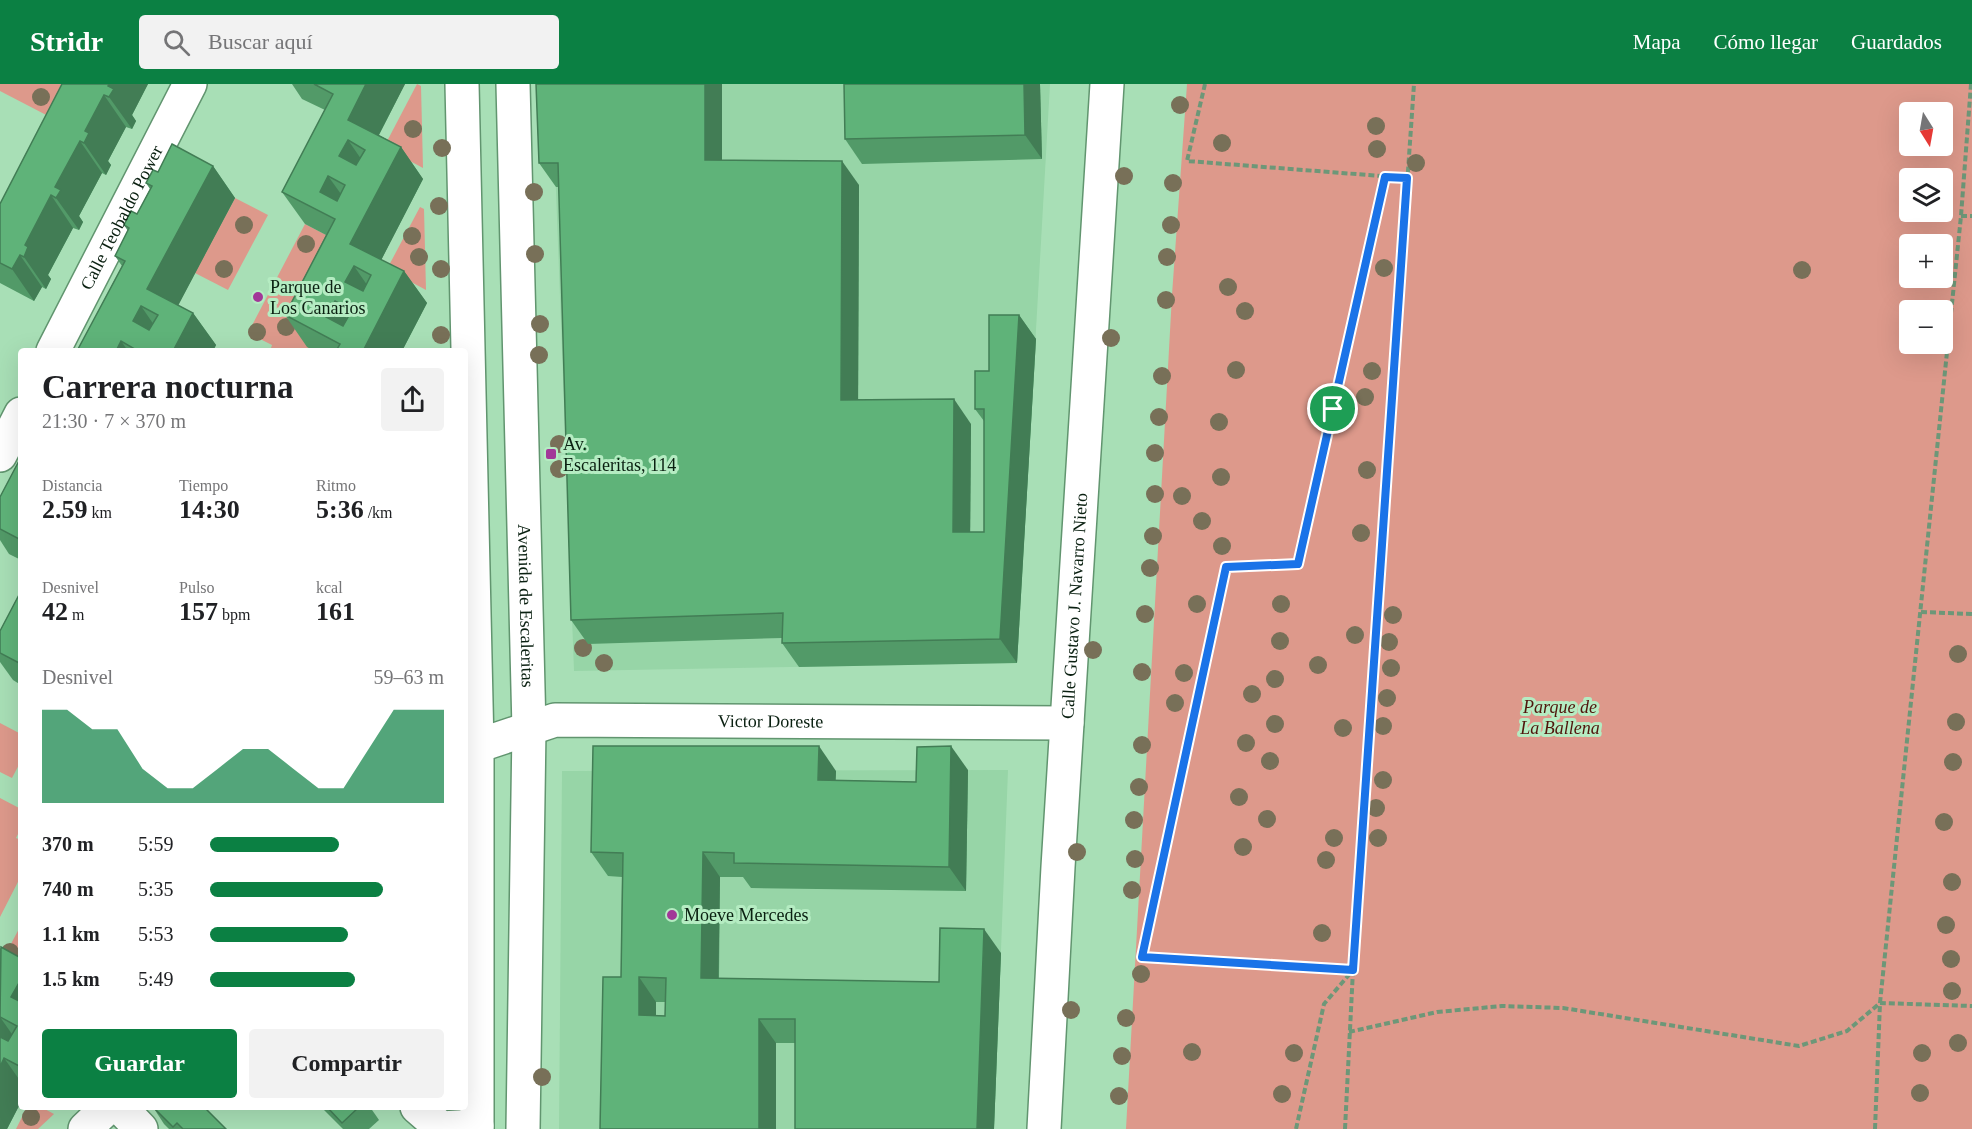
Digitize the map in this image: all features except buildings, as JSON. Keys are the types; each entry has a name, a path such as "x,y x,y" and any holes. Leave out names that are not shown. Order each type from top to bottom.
{"street":[{"name":"Calle Teobaldo Power","path":"55,348 190,84"},
{"path":"462,84 466,348"},
{"name":"Avenida de Escaleritas","path":"513,84 529,729 523,1129"},
{"name":"Calle Gustavo J. Navarro Nieto","path":"1044,1129 1107,84"},
{"path":"0,455 18,420"},
{"path":"420,1110 441,1128 477,1128 468,529"},
{"name":"Victor Doreste","path":"471,752 555,720 1067,723"},
{"path":"85,1129 105,1110"},
{"path":"123,1110 141,1129"}],"path":[{"path":"1205,84 1187,161 1407,178"},
{"path":"1345,1129 1353,970 1414,84"},
{"path":"1875,1129 1880,1003 1961,216 1971,84"},
{"path":"1353,970 1142,957 1226,567 1298,564 1385,177"},
{"path":"1961,216 1972,216"},
{"path":"1921,612 1972,614"},
{"path":"1296,1129 1324,1004 1353,970"},
{"path":"1349,1032 1437,1012 1502,1006 1563,1008 1800,1046 1847,1031 1880,1003 1972,1006"}],"shaded area":[{"path":"552,84 1050,84 1017,663 574,671"},
{"path":"1008,770 994,1129 559,1129 562,771"}],"green space":[{"path":"0,84 102,84 52,118 0,91"},
{"path":"417,84 421,86 423,168 384,147"},
{"name":"Parque de La Ballena","path":"1187,84 1972,84 1972,1129 1126,1129 1172,295"},
{"path":"235,198 268,215 228,290 195,273"},
{"path":"420,207 424,209 426,290 387,269"},
{"path":"305,224 357,251 315,348 271,348 272,345 248,333"},
{"path":"0,723 18,732 18,767 12,778 0,772"},
{"path":"0,798 18,807 16,838 18,839 18,882 0,917"},
{"path":"18,931 18,966 3,959"},
{"path":"26,1110 47,1110 54,1114 38,1129 16,1129"}],"place":[{"name":"Parque de Los Canarios","path":"258,297"},
{"name":"Av. Escaleritas, 114","path":"551,454"},
{"name":"Moeve Mercedes","path":"672,915"}],"route":[{"path":"1385,177 1407,178 1353,970 1142,957 1226,567 1298,564 1333,409 1385,177"}]}
